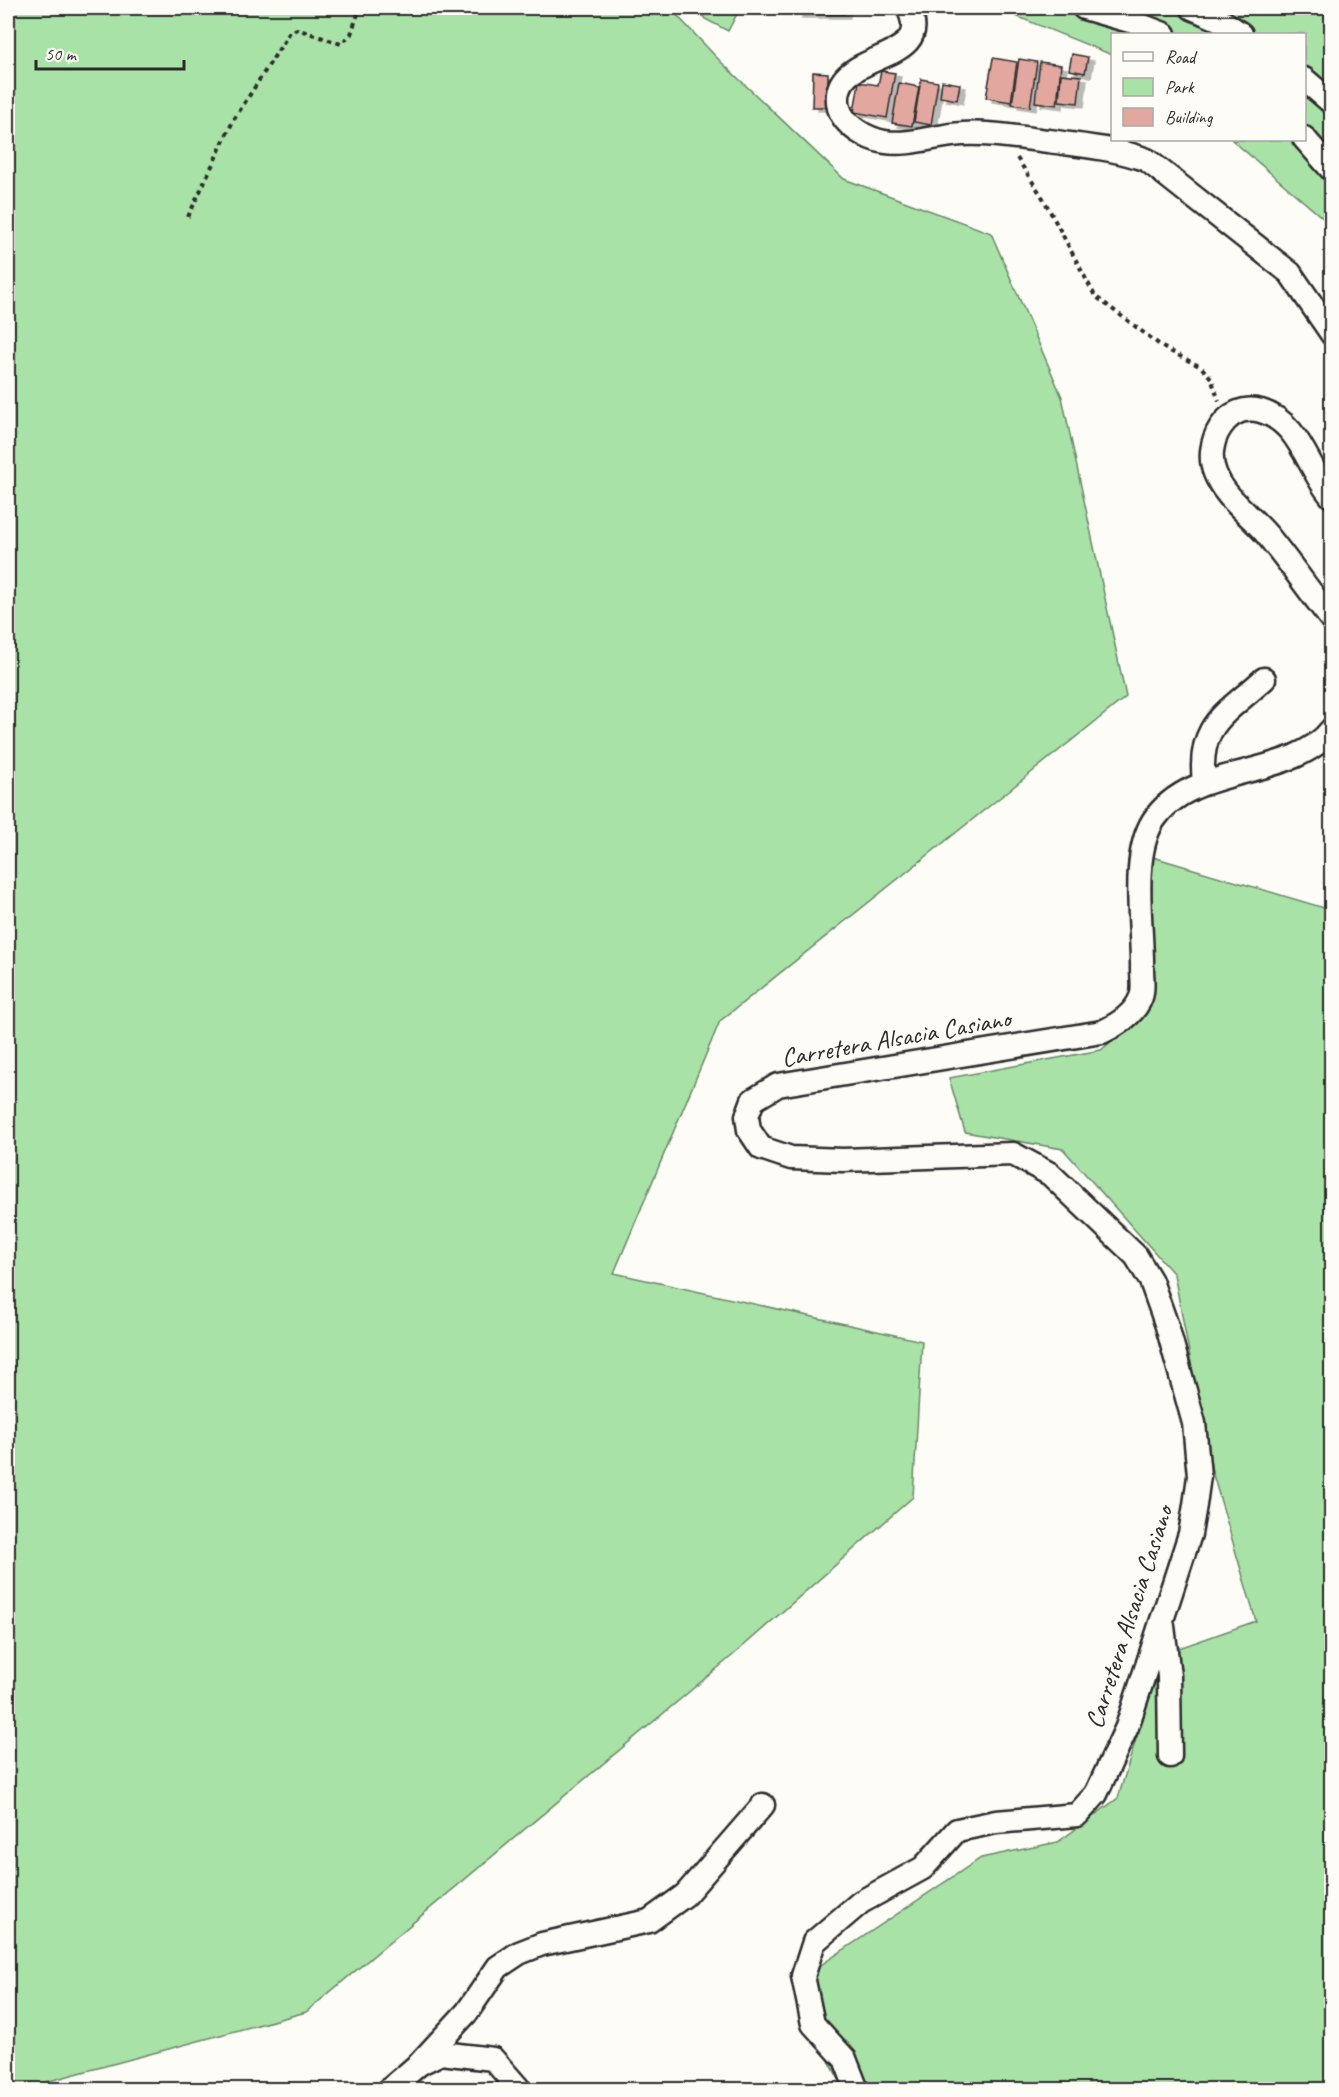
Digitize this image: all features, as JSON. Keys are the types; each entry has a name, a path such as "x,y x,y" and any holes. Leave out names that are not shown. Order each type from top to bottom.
{"street":[{"path":"908,8 914,19 914,31 908,43 848,74 841,86 838,98 843,116 870,138 887,142 963,134 1002,135 1124,152 1147,160 1290,273 1332,334"},
{"path":"1084,8 1161,33"},
{"path":"1192,8 1220,20 1240,33"},
{"path":"1306,80 1332,103"},
{"path":"1306,139 1332,170"},
{"path":"1332,497 1315,476 1297,439 1276,418 1259,410 1238,411 1226,418 1215,436 1212,455 1214,472 1225,492 1268,535 1332,620"},
{"path":"1204,782 1202,760 1210,728 1264,679"},
{"name":"Carretera Alsacia Casiano","path":"857,2090 845,2060 813,2024 803,1976 814,1942 861,1902 923,1868 957,1830 996,1822 1077,1815 1096,1794 1127,1727 1191,1534 1199,1476 1194,1423 1167,1326 1151,1281 1136,1256 1050,1174 1013,1154 843,1161 791,1158 761,1148 749,1130 747,1116 753,1100 778,1085 1101,1032 1121,1023 1141,996 1142,950 1138,892 1143,852 1152,823 1169,802 1204,782 1264,767 1304,750 1332,729"},
{"path":"1163,1619 1169,1676 1170,1756"},
{"path":"389,2090 419,2064 466,2012 498,1967 519,1953 542,1944 649,1922 685,1895 763,1805"},
{"path":"419,2064 441,2053 493,2059 520,2090"}],"path":[{"path":"188,217 233,122 290,32 297,29 341,44 351,34 360,8"},
{"path":"1002,135 1043,198 1095,296 1164,348 1201,366 1211,378 1226,418"}],"green space":[{"path":"8,8 670,8 721,62 844,179 991,233 1062,397 1126,697 720,1021 614,1273 922,1341 913,1497 732,1656 306,2012 42,2083 30,2089 8,2089"},
{"path":"697,8 740,8 728,31 705,19"},
{"path":"996,8 1234,8 1249,14 1257,8 1313,8 1331,19 1331,225 1233,141 1306,141 1306,33 1111,33 1111,55"},
{"path":"1153,857 1331,910 1331,2089 844,2089 804,2014 812,1971 981,1858 1058,1842 1118,1798 1162,1654 1256,1621 1212,1471 1174,1274 1063,1149 965,1132 949,1078 1101,1050 1147,1012"}],"building":[{"path":"797,8 844,8 844,14 796,14"},
{"path":"1072,54 1088,57 1085,73 1069,70"},
{"path":"993,58 1017,62 1011,102 986,98"},
{"path":"1019,59 1037,62 1030,107 1012,104"},
{"path":"1040,62 1061,65 1057,105 1035,102"},
{"path":"881,71 895,73 887,118 854,112 859,82 878,85"},
{"path":"813,72 828,73 828,107 812,107"},
{"path":"1061,74 1081,76 1078,103 1059,101"},
{"path":"921,79 938,82 931,125 914,122"},
{"path":"942,81 960,84 957,100 940,97"},
{"path":"899,83 919,87 912,126 892,123"}]}
